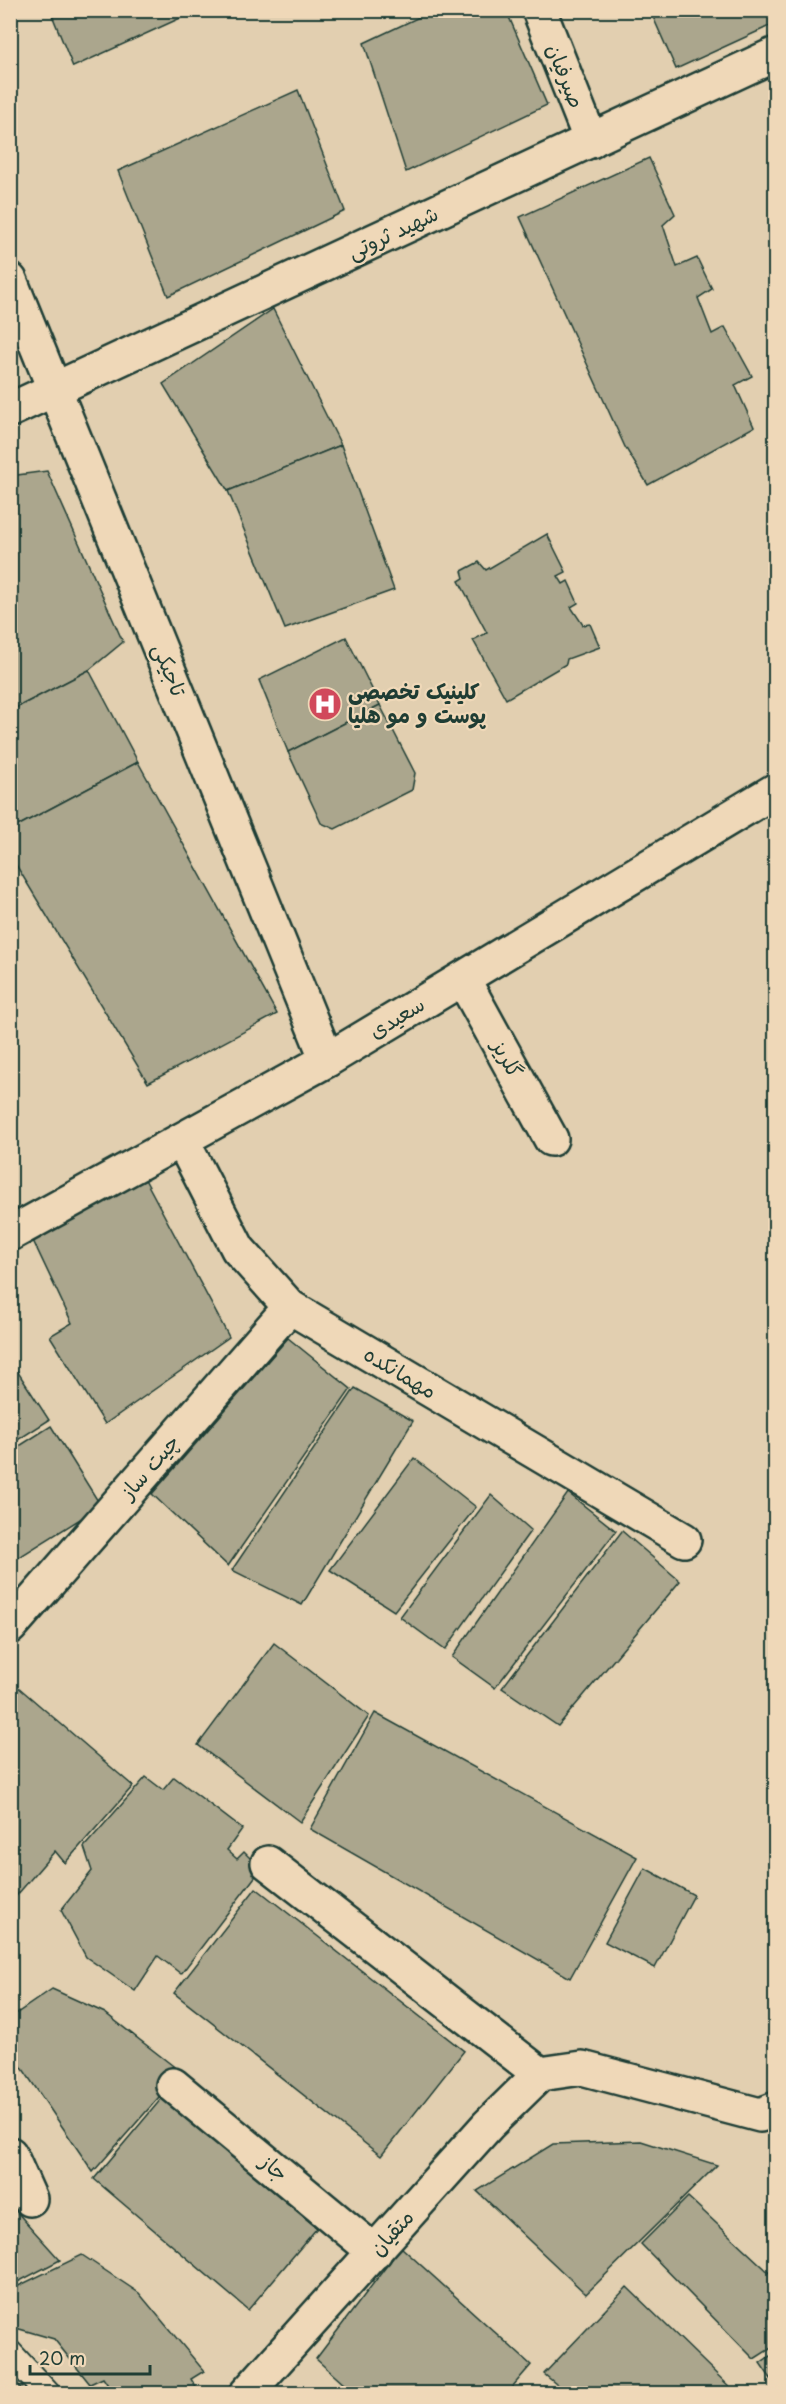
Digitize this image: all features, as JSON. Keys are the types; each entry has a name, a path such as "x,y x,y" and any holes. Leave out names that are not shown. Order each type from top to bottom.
{"street":[{"name":"صیرفیان","path":"539,10 591,141"},
{"name":"شهید ثروتی","path":"10,410 776,54"},
{"name":"تاجیکی","path":"10,280 327,1060"},
{"name":"سعیدی","path":"10,1234 327,1060 776,790"},
{"name":"گلریز","path":"463,979 551,1139"},
{"name":"مهمانکده","path":"182,1140 237,1250 290,1307 684,1540"},
{"name":"چیت ساز","path":"10,1627 290,1307"},
{"path":"268,1863 540,2074 582,2068 760,2115 776,2109"},
{"name":"متقیان","path":"246,2394 488,2126 540,2074"},
{"name":"جاز","path":"173,2085 375,2252"},
{"path":"10,2154 30,2199"}],"lane":[{"path":"10,2353 48,2394"}],"building":[{"path":"50,10 198,10 73,67"},
{"path":"434,10 506,10 547,105 406,172 364,43"},
{"path":"650,10 776,10 776,23 676,69"},
{"path":"298,90 345,211 168,296 118,171"},
{"path":"649,158 675,214 663,225 677,267 697,258 712,289 698,298 712,334 725,327 752,376 735,385 754,427 648,485 625,447 520,217"},
{"path":"273,309 341,445 228,491 163,384"},
{"path":"341,445 394,590 285,629 228,491"},
{"path":"47,471 123,642 89,670 10,711 10,476"},
{"path":"547,534 566,572 558,576 563,584 568,581 578,603 571,607 583,625 590,624 600,647 567,659 566,664 506,699 473,640 487,633 459,581 464,578 462,571 479,562 486,570"},
{"path":"346,637 380,705 288,752 259,680"},
{"path":"89,670 138,762 10,830 10,711"},
{"path":"380,705 415,773 412,790 335,829 321,823 288,752"},
{"path":"138,762 277,1014 148,1083 10,855 10,830"},
{"path":"139,1168 229,1337 105,1424 50,1336 72,1323 29,1232"},
{"path":"288,1338 351,1389 228,1566 152,1494"},
{"path":"10,1360 49,1420 10,1445"},
{"path":"355,1388 413,1421 302,1605 232,1570"},
{"path":"51,1426 101,1506 10,1563 10,1452"},
{"path":"414,1458 476,1507 394,1611 330,1570"},
{"path":"568,1493 616,1531 495,1688 452,1657"},
{"path":"491,1495 531,1530 445,1650 400,1617"},
{"path":"622,1531 680,1581 558,1726 502,1688"},
{"path":"274,1643 369,1716 300,1822 198,1745"},
{"path":"10,1680 133,1786 65,1863 55,1851 11,1902"},
{"path":"375,1713 637,1857 570,1978 310,1829"},
{"path":"146,1777 163,1790 174,1777 242,1829 227,1850 237,1859 244,1852 261,1869 181,1974 158,1956 135,1991 86,1957 61,1910 92,1871 84,1847"},
{"path":"645,1868 694,1895 655,1968 605,1942"},
{"path":"256,1888 464,2051 381,2156 174,1993"},
{"path":"52,1989 105,2013 181,2072 93,2172 10,2050 10,2018"},
{"path":"162,2098 317,2228 248,2310 94,2179"},
{"path":"641,2141 717,2165 586,2294 477,2191 553,2144"},
{"path":"688,2197 776,2279 776,2345 754,2359 641,2244"},
{"path":"15,2210 60,2260 10,2286 10,2212"},
{"path":"401,2247 531,2365 506,2394 355,2394 316,2359"},
{"path":"82,2255 139,2293 204,2371 191,2379 197,2389 191,2394 114,2394 103,2378 90,2384 54,2339 16,2328 10,2322 10,2290"},
{"path":"627,2287 734,2391 729,2394 568,2394 544,2374"},
{"path":"776,2352 776,2386 760,2363"},
{"path":"10,2376 26,2394 10,2394"}],"place":[{"name":"کلینیک تخصصی پوست و مو هلیا","path":"325,704"}]}
